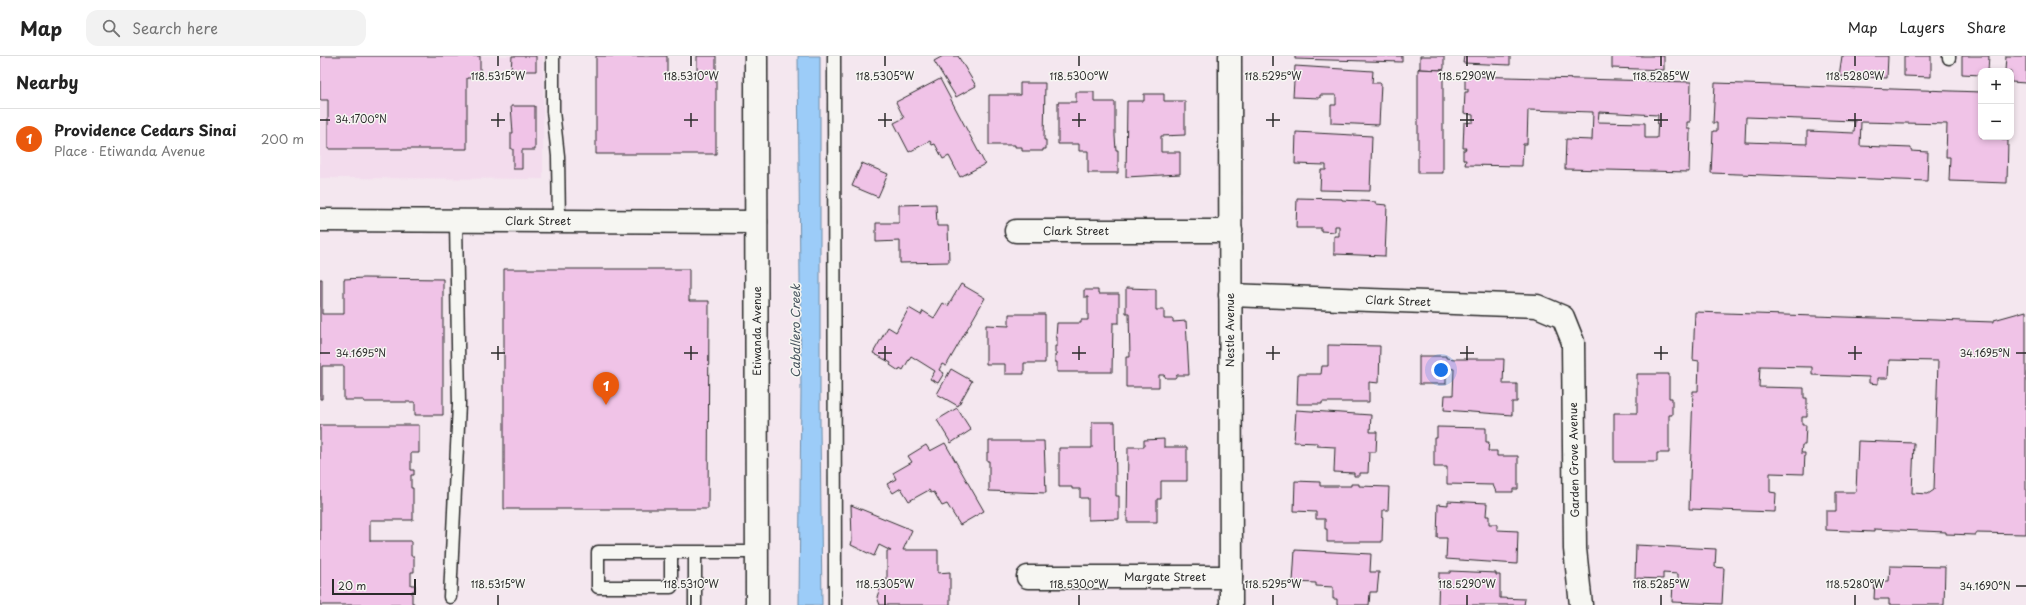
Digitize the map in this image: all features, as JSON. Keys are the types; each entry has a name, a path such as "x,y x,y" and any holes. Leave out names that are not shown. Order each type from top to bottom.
{"street":[{"name":"Etiwanda Avenue","path":"756,56 757,605"},
{"name":"Nestle Avenue","path":"1230,56 1231,605"},
{"name":"Clark Street","path":"320,220 756,222"},
{"name":"Clark Street","path":"1016,231 1231,231"},
{"name":"Clark Street","path":"1230,295 1537,306 1563,317"},
{"name":"Garden Grove Avenue","path":"1563,317 1573,342 1575,549 1581,605"},
{"name":"Margate Street","path":"1028,577 1231,577"}],"lane":[{"path":"553,56 553,111 558,156 559,221"},
{"path":"834,56 835,605"},
{"path":"450,596 459,404 456,221"},
{"path":"671,553 671,587 598,587 598,552 757,552"},
{"path":"695,553 695,605"}],"shaded area":[{"path":"320,56 543,56 543,179 320,178"}],"water":[{"path":"798,56 820,56 820,425 822,605 799,605 801,391"}],"building":[{"path":"320,56 480,56 480,78 467,78 467,149 328,149 328,100 320,100"},
{"path":"512,56 536,56 536,71 511,71"},
{"path":"596,56 667,56 667,77 697,77 697,56 716,56 716,154 596,154"},
{"path":"943,56 958,56 976,86 956,97 934,61"},
{"path":"1295,56 1402,56 1402,62 1295,59"},
{"path":"1420,56 1444,56 1443,70 1418,69 1420,68"},
{"path":"1464,56 1510,56 1510,65 1463,63"},
{"path":"1612,56 1664,56 1664,70 1612,68"},
{"path":"1842,56 1888,56 1887,78 1839,76"},
{"path":"1904,56 1931,56 1931,77 1904,76"},
{"path":"1962,56 1989,56 1988,68 1978,68 1978,75 1962,74"},
{"path":"2006,56 2026,56 2026,83 2014,82 2014,68 2005,68"},
{"path":"1295,66 1373,71 1372,83 1381,83 1379,125 1331,123 1331,105 1336,105 1336,95 1320,95 1320,98 1293,97"},
{"path":"1418,69 1443,70 1443,173 1418,173"},
{"path":"1469,76 1691,82 1690,122 1687,122 1687,129 1690,129 1689,172 1565,169 1566,139 1592,140 1593,112 1528,110 1527,144 1523,144 1522,166 1465,165 1466,160 1463,160 1463,150 1466,148 1463,148 1464,123 1473,122 1473,115 1464,113 1465,92 1468,92 1468,89 1465,89 1465,78 1469,79","holes":["1599,112 1658,115 1657,138 1645,138 1645,123 1598,122"]},
{"path":"940,79 985,164 960,177 949,156 943,159 935,144 932,145 930,141 909,152 894,123 904,118 896,102"},
{"path":"1020,83 1045,83 1044,140 1046,140 1046,149 1043,149 1043,151 1022,151 1022,147 1015,147 1015,145 989,145 989,95 1020,95"},
{"path":"1715,83 1978,92 1978,140 2008,140 2007,183 1949,181 1950,157 1946,157 1947,124 1861,122 1860,146 1911,148 1911,151 1928,152 1927,181 1711,173 1713,131 1717,131 1717,123 1713,123","holes":["1746,117 1855,121 1854,133 1807,131 1807,144 1745,142"]},
{"path":"1076,92 1094,92 1094,102 1115,102 1115,136 1116,150 1118,150 1118,173 1088,173 1088,151 1079,151 1079,144 1058,144 1058,102 1076,102"},
{"path":"1144,94 1164,94 1164,101 1185,101 1185,135 1161,136 1161,152 1180,152 1180,174 1126,177 1127,101 1144,101"},
{"path":"511,106 535,106 535,150 522,150 522,169 513,169 513,149 511,149 511,133 513,133"},
{"path":"1296,132 1372,136 1370,191 1320,190 1321,170 1326,170 1326,165 1295,164"},
{"path":"862,163 888,174 878,197 852,186"},
{"path":"1297,198 1342,199 1376,202 1376,204 1387,205 1385,256 1334,254 1334,236 1339,236 1339,226 1335,226 1335,232 1321,231 1321,228 1296,228"},
{"path":"936,204 937,226 948,226 949,262 900,263 900,241 876,242 876,223 899,223 899,205"},
{"path":"504,269 689,269 689,301 709,301 708,509 504,509"},
{"path":"320,279 322,279 322,314 344,314 344,279 443,279 443,415 415,415 415,402 364,402 364,400 344,400 344,366 322,366 322,399 320,399"},
{"path":"961,284 985,298 946,366 942,364 939,370 944,373 938,383 930,379 935,371 911,356 903,370 900,368 899,371 890,365 891,363 873,353 888,327 896,332 909,308 921,315 923,311 934,318 943,303 948,306"},
{"path":"1126,288 1156,289 1156,310 1164,310 1164,319 1173,319 1173,322 1186,321 1189,375 1177,375 1175,378 1166,378 1164,375 1159,375 1159,387 1126,387 1126,357 1130,357 1129,313 1126,313"},
{"path":"1084,290 1098,290 1098,294 1119,294 1119,323 1113,323 1112,372 1057,372 1055,355 1057,355 1057,353 1055,353 1055,346 1057,346 1057,323 1081,323 1081,320 1088,320 1088,297 1084,297"},
{"path":"2026,311 2026,534 1976,533 1976,535 1946,534 1946,532 1874,529 1874,532 1826,530 1826,511 1836,511 1836,492 1856,492 1858,441 1914,443 1912,493 1928,494 1934,490 1938,361 1889,360 1888,378 1878,378 1878,384 1869,383 1869,377 1812,375 1812,367 1760,366 1759,387 1804,388 1804,398 1807,398 1807,417 1802,417 1802,425 1806,425 1805,445 1802,445 1801,453 1805,453 1804,474 1770,473 1770,492 1776,493 1775,512 1689,509 1693,391 1698,391 1699,361 1693,360 1695,312 1994,322 1994,320"},
{"path":"1009,314 1045,314 1045,363 1024,363 1024,374 1005,374 1005,364 986,364 986,325 1009,326"},
{"path":"1328,345 1380,346 1379,383 1369,382 1369,402 1322,402 1322,404 1297,404 1298,374 1321,374 1322,366 1328,366"},
{"path":"1419,356 1446,356 1446,358 1455,359 1504,359 1503,384 1517,384 1517,402 1512,402 1512,415 1444,410 1445,395 1453,395 1454,369 1446,368 1446,384 1419,384"},
{"path":"951,369 972,381 958,406 937,394"},
{"path":"1637,374 1669,374 1669,398 1672,398 1672,415 1669,415 1669,453 1657,453 1657,462 1614,462 1614,413 1637,413"},
{"path":"957,408 971,430 951,443 937,420"},
{"path":"1296,410 1371,415 1370,432 1377,432 1376,452 1369,452 1368,473 1360,473 1360,476 1354,476 1354,473 1334,472 1335,447 1317,446 1317,443 1294,442"},
{"path":"1092,422 1115,422 1116,496 1119,496 1119,519 1088,520 1088,498 1080,498 1080,489 1072,489 1072,487 1059,487 1059,448 1092,448"},
{"path":"320,425 419,425 419,453 411,453 411,470 414,470 414,475 411,475 411,488 413,488 413,520 370,520 370,541 411,541 411,556 414,556 414,572 411,572 411,585 415,585 415,591 412,591 412,603 414,603 414,605 320,605"},
{"path":"1437,427 1486,428 1486,442 1489,442 1488,451 1497,451 1497,456 1518,456 1518,489 1513,489 1513,492 1496,492 1493,485 1447,484 1447,467 1434,467 1434,438 1437,438"},
{"path":"1164,439 1164,447 1187,447 1187,481 1161,481 1161,499 1157,499 1157,522 1127,522 1128,447 1144,447 1144,440"},
{"path":"989,441 1044,441 1046,493 989,491 989,461 987,461 987,452 989,452"},
{"path":"945,443 984,511 960,525 947,504 942,506 934,492 931,493 929,490 909,501 901,488 893,493 887,484 896,479 893,473 912,462 908,456 926,445 930,451"},
{"path":"1295,481 1320,482 1320,486 1351,486 1351,484 1359,484 1359,486 1389,487 1388,510 1383,510 1382,542 1327,542 1325,519 1316,519 1316,512 1294,511"},
{"path":"1448,501 1487,503 1486,516 1489,516 1489,524 1497,524 1497,530 1518,531 1517,564 1446,559 1447,538 1437,538 1438,504 1448,505"},
{"path":"851,505 912,530 903,550 938,550 938,573 950,572 950,605 880,605 877,597 880,588 887,584 887,551 891,551 879,545 874,556 851,545"},
{"path":"1636,545 1716,549 1715,567 1724,568 1722,604 1672,602 1673,583 1678,583 1678,574 1663,573 1663,579 1635,578"},
{"path":"1295,550 1371,554 1370,572 1379,572 1377,592 1370,592 1369,605 1337,605 1337,599 1333,599 1333,587 1316,586 1316,583 1293,582"},
{"path":"1890,566 1945,567 1944,605 1889,605 1889,599 1874,599 1875,581 1889,581"},
{"path":"1450,571 1496,573 1496,575 1500,575 1500,598 1525,599 1524,605 1438,605 1439,573 1450,573"}],"place":[{"name":"Providence Cedars Sinai","path":"606,405"}],"water label":[{"name":"Caballero Creek","path":"796,331"}]}
